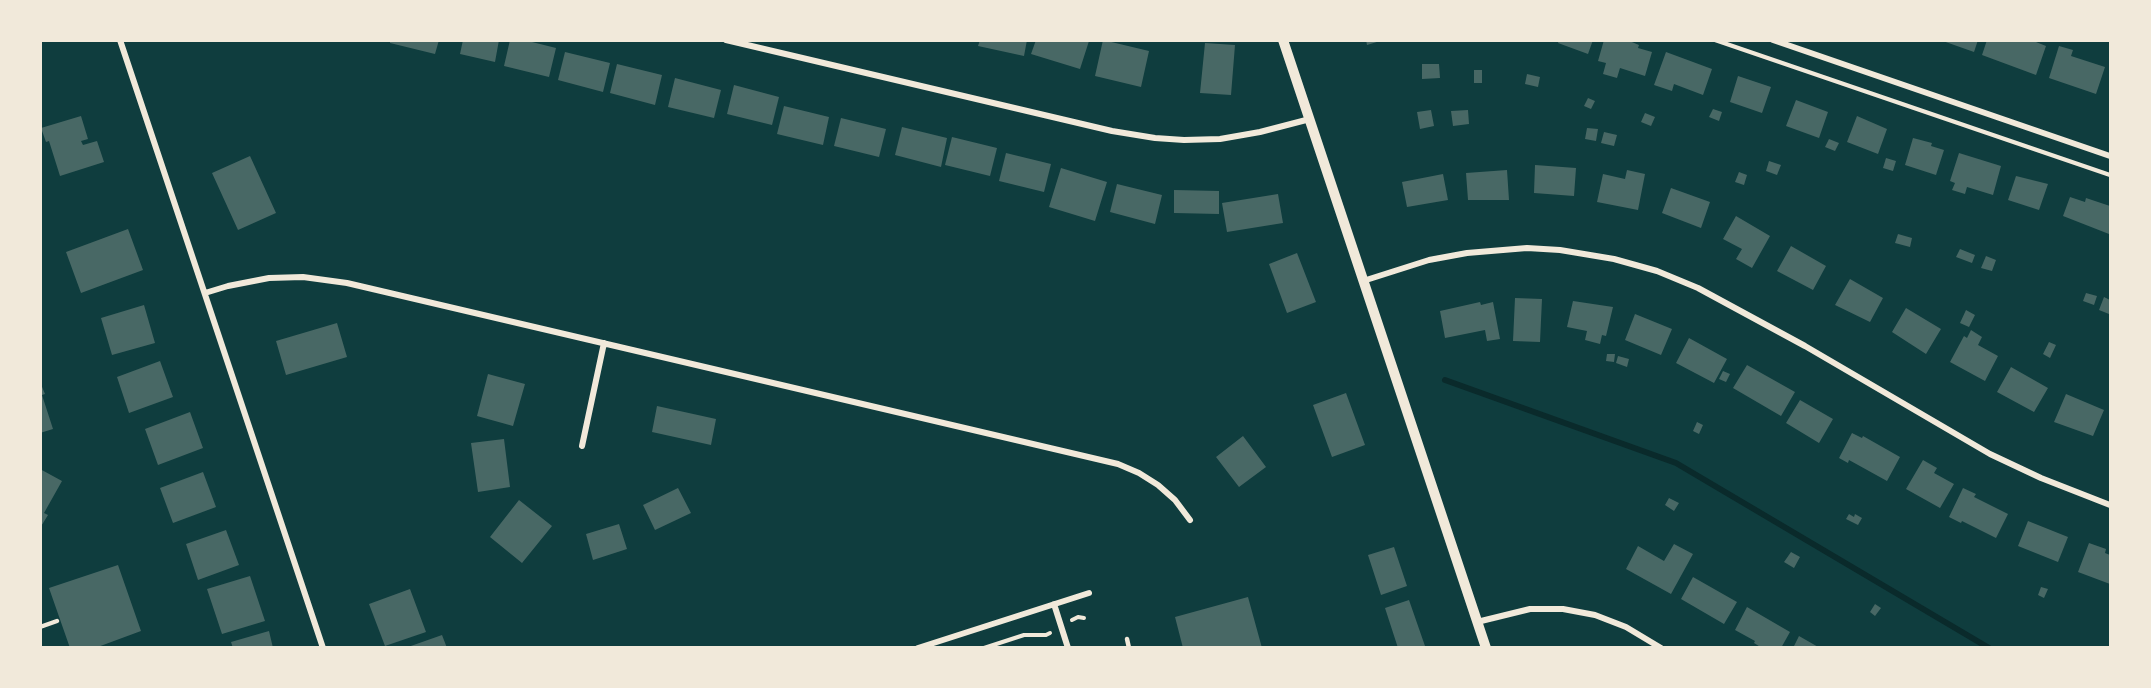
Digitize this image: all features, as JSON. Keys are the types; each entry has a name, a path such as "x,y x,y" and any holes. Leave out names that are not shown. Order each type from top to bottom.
{"street":[{"path":"120,40 323,648"},
{"path":"726,40 1112,131 1155,138 1220,139 1260,132 1310,119"},
{"path":"1283,40 1486,648"},
{"path":"1773,40 2110,156"},
{"path":"1363,281 1429,260 1467,253 1527,248 1560,250 1614,259 1657,271 1698,288 1786,336 1990,454 2041,478 2110,505"},
{"path":"205,293 269,278 303,277 347,283 604,342 1118,464 1158,485 1175,500 1190,520"},
{"path":"582,446 604,342"},
{"path":"918,648 1089,593"},
{"path":"1054,604 1068,648"},
{"path":"1477,622 1530,609 1563,609 1595,615 1626,627 1661,648"}],"lane":[{"path":"40,627 57,621"},
{"path":"1127,639 1130,648"}],"path":[{"path":"1715,40 2110,175"},
{"path":"984,648 1024,635 1046,635 1078,617 1084,618"}],"building":[{"path":"390,40 439,40 435,54 390,43"},
{"path":"463,40 499,40 495,62 460,54"},
{"path":"510,40 524,40 556,48 549,77 504,66"},
{"path":"980,40 1027,40 1024,56 978,46"},
{"path":"1036,40 1089,41 1080,69 1031,54"},
{"path":"1103,40 1149,51 1141,87 1095,76"},
{"path":"1366,40 1380,40 1380,41 1367,45"},
{"path":"1559,40 1593,40 1588,54 1558,43"},
{"path":"1604,40 1627,40 1639,45 1638,48 1652,52 1645,76 1620,68 1617,78 1603,74 1606,63 1598,61"},
{"path":"1940,40 1978,40 1974,52"},
{"path":"1987,40 2031,40 2046,46 2036,75 1982,55"},
{"path":"1205,43 1235,45 1231,95 1200,93"},
{"path":"2059,46 2073,50 2071,56 2105,67 2096,94 2049,78"},
{"path":"565,52 610,63 603,92 558,80"},
{"path":"1666,52 1712,69 1703,95 1674,84 1672,91 1654,85"},
{"path":"617,64 662,75 655,105 610,93"},
{"path":"1422,64 1439,64 1440,78 1422,79"},
{"path":"1474,70 1482,70 1482,83 1474,83"},
{"path":"1527,74 1540,77 1538,87 1525,84"},
{"path":"1738,76 1771,87 1762,113 1730,102"},
{"path":"675,78 721,90 714,118 668,107"},
{"path":"734,85 779,97 772,125 727,114"},
{"path":"1588,98 1595,101 1591,109 1584,106"},
{"path":"1796,100 1828,112 1819,138 1786,126"},
{"path":"784,106 829,117 823,145 777,134"},
{"path":"1713,109 1722,112 1719,121 1709,117"},
{"path":"1431,110 1434,126 1420,129 1417,112"},
{"path":"1468,110 1469,124 1453,126 1451,111"},
{"path":"1645,113 1655,117 1651,126 1641,122"},
{"path":"81,116 88,139 81,141 83,145 97,141 104,162 60,176 49,141 46,142 41,128"},
{"path":"1857,116 1887,129 1878,154 1847,142"},
{"path":"841,118 886,129 879,157 834,146"},
{"path":"902,127 947,138 941,167 895,155"},
{"path":"1587,128 1598,129 1596,141 1585,139"},
{"path":"1604,132 1617,135 1614,146 1601,143"},
{"path":"952,137 997,148 990,176 945,165"},
{"path":"1913,138 1932,143 1931,146 1944,150 1936,175 1905,165"},
{"path":"1829,139 1839,143 1835,151 1825,147"},
{"path":"1006,153 1051,164 1044,192 999,181"},
{"path":"1959,153 2001,166 1993,195 1967,187 1965,194 1952,190 1955,183 1950,181"},
{"path":"250,156 276,213 238,230 212,173"},
{"path":"1886,158 1896,161 1893,171 1883,168"},
{"path":"1769,161 1781,165 1777,175 1766,171"},
{"path":"1535,165 1576,168 1574,196 1534,193"},
{"path":"1061,168 1107,182 1095,221 1049,207"},
{"path":"1507,170 1509,200 1468,200 1466,173"},
{"path":"1627,170 1645,174 1638,210 1597,202 1603,174 1625,179"},
{"path":"1739,172 1747,175 1744,185 1735,182"},
{"path":"1443,174 1448,200 1407,207 1402,182"},
{"path":"2016,176 2048,184 2039,210 2008,200"},
{"path":"1117,184 1162,195 1155,224 1110,212"},
{"path":"1671,188 1710,202 1701,228 1662,213"},
{"path":"1174,190 1219,191 1219,214 1174,213"},
{"path":"1278,194 1283,223 1227,232 1222,203"},
{"path":"2070,197 2085,202 2086,198 2110,206 2109,234 2063,216"},
{"path":"1736,216 1770,236 1752,268 1736,259 1742,249 1723,239"},
{"path":"128,229 143,270 81,293 66,252"},
{"path":"1898,234 1912,238 1910,247 1895,243"},
{"path":"1791,246 1826,266 1813,290 1777,271"},
{"path":"1960,249 1975,255 1972,263 1956,257"},
{"path":"1297,253 1316,302 1287,313 1269,264"},
{"path":"1986,256 1996,260 1992,271 1981,268"},
{"path":"1850,279 1883,298 1870,322 1835,305"},
{"path":"2086,293 2097,296 2094,305 2083,301"},
{"path":"2104,297 2110,300 2109,314 2099,310"},
{"path":"1515,298 1542,299 1540,342 1513,341"},
{"path":"1573,301 1613,307 1606,336 1602,335 1600,344 1585,340 1587,331 1567,327"},
{"path":"1480,302 1481,305 1493,302 1500,339 1487,341 1485,330 1445,338 1440,311"},
{"path":"144,305 155,343 112,355 101,318"},
{"path":"1906,308 1941,329 1926,354 1892,332"},
{"path":"1966,310 1975,315 1969,327 1960,323"},
{"path":"1635,314 1672,329 1661,355 1625,340"},
{"path":"337,323 347,357 286,375 276,341"},
{"path":"1971,330 1982,337 1978,345 1998,356 1985,381 1950,362 1964,336 1967,338"},
{"path":"1689,338 1727,359 1714,383 1676,363"},
{"path":"2049,342 2056,345 2050,358 2043,354"},
{"path":"1607,354 1615,354 1614,362 1606,361"},
{"path":"1618,356 1629,359 1627,367 1616,363"},
{"path":"160,361 173,397 129,413 117,377"},
{"path":"1747,365 1795,392 1781,416 1733,388"},
{"path":"2011,367 2048,388 2034,412 1997,392"},
{"path":"1723,371 1730,374 1726,382 1719,379"},
{"path":"488,374 525,384 513,426 477,416"},
{"path":"40,382 53,429 40,433"},
{"path":"1346,393 1365,445 1332,457 1313,405"},
{"path":"2066,394 2104,410 2093,436 2054,422"},
{"path":"1800,400 1833,419 1819,443 1786,423"},
{"path":"657,406 716,419 711,445 652,432"},
{"path":"190,412 203,448 158,465 145,429"},
{"path":"1697,422 1703,425 1699,434 1693,431"},
{"path":"1852,433 1862,438 1863,436 1900,457 1887,481 1849,460 1848,463 1839,458"},
{"path":"1243,436 1266,467 1239,487 1216,457"},
{"path":"504,439 510,487 478,492 471,443"},
{"path":"1923,460 1937,468 1934,473 1954,484 1940,508 1906,489"},
{"path":"40,469 62,481 44,513 48,515 40,528"},
{"path":"203,472 216,507 173,523 160,488"},
{"path":"678,488 691,513 655,530 643,505"},
{"path":"1963,488 1976,494 1974,497 2008,514 1996,538 1949,517"},
{"path":"1669,498 1679,503 1674,511 1665,505"},
{"path":"519,500 552,526 522,563 490,537"},
{"path":"1849,514 1862,518 1858,525 1846,519"},
{"path":"2028,521 2068,537 2058,562 2018,546"},
{"path":"619,524 627,549 593,560 586,534"},
{"path":"226,530 239,565 198,580 186,544"},
{"path":"2089,543 2106,549 2105,553 2110,555 2110,584 2078,572"},
{"path":"1674,544 1693,554 1671,594 1626,569 1638,546 1664,561"},
{"path":"1394,547 1407,586 1381,595 1368,555"},
{"path":"1791,552 1800,557 1794,568 1784,562"},
{"path":"118,565 141,631 95,648 70,648 49,588"},
{"path":"250,576 265,621 222,634 207,589"},
{"path":"1693,577 1737,602 1724,624 1681,599"},
{"path":"2041,587 2048,589 2044,598 2038,595"},
{"path":"410,589 426,632 385,646 369,604"},
{"path":"1248,597 1262,648 1183,648 1175,617"},
{"path":"1409,600 1425,646 1398,648 1385,608"},
{"path":"1875,604 1881,608 1875,616 1870,612"},
{"path":"1747,607 1790,632 1781,648 1762,648 1754,643 1755,641 1735,630"},
{"path":"269,631 273,648 233,648 231,642"},
{"path":"442,635 447,648 408,648 408,647"},
{"path":"1799,636 1820,648 1793,648"}],"waterway":[{"path":"1445,380 1676,463 1989,648"}]}
